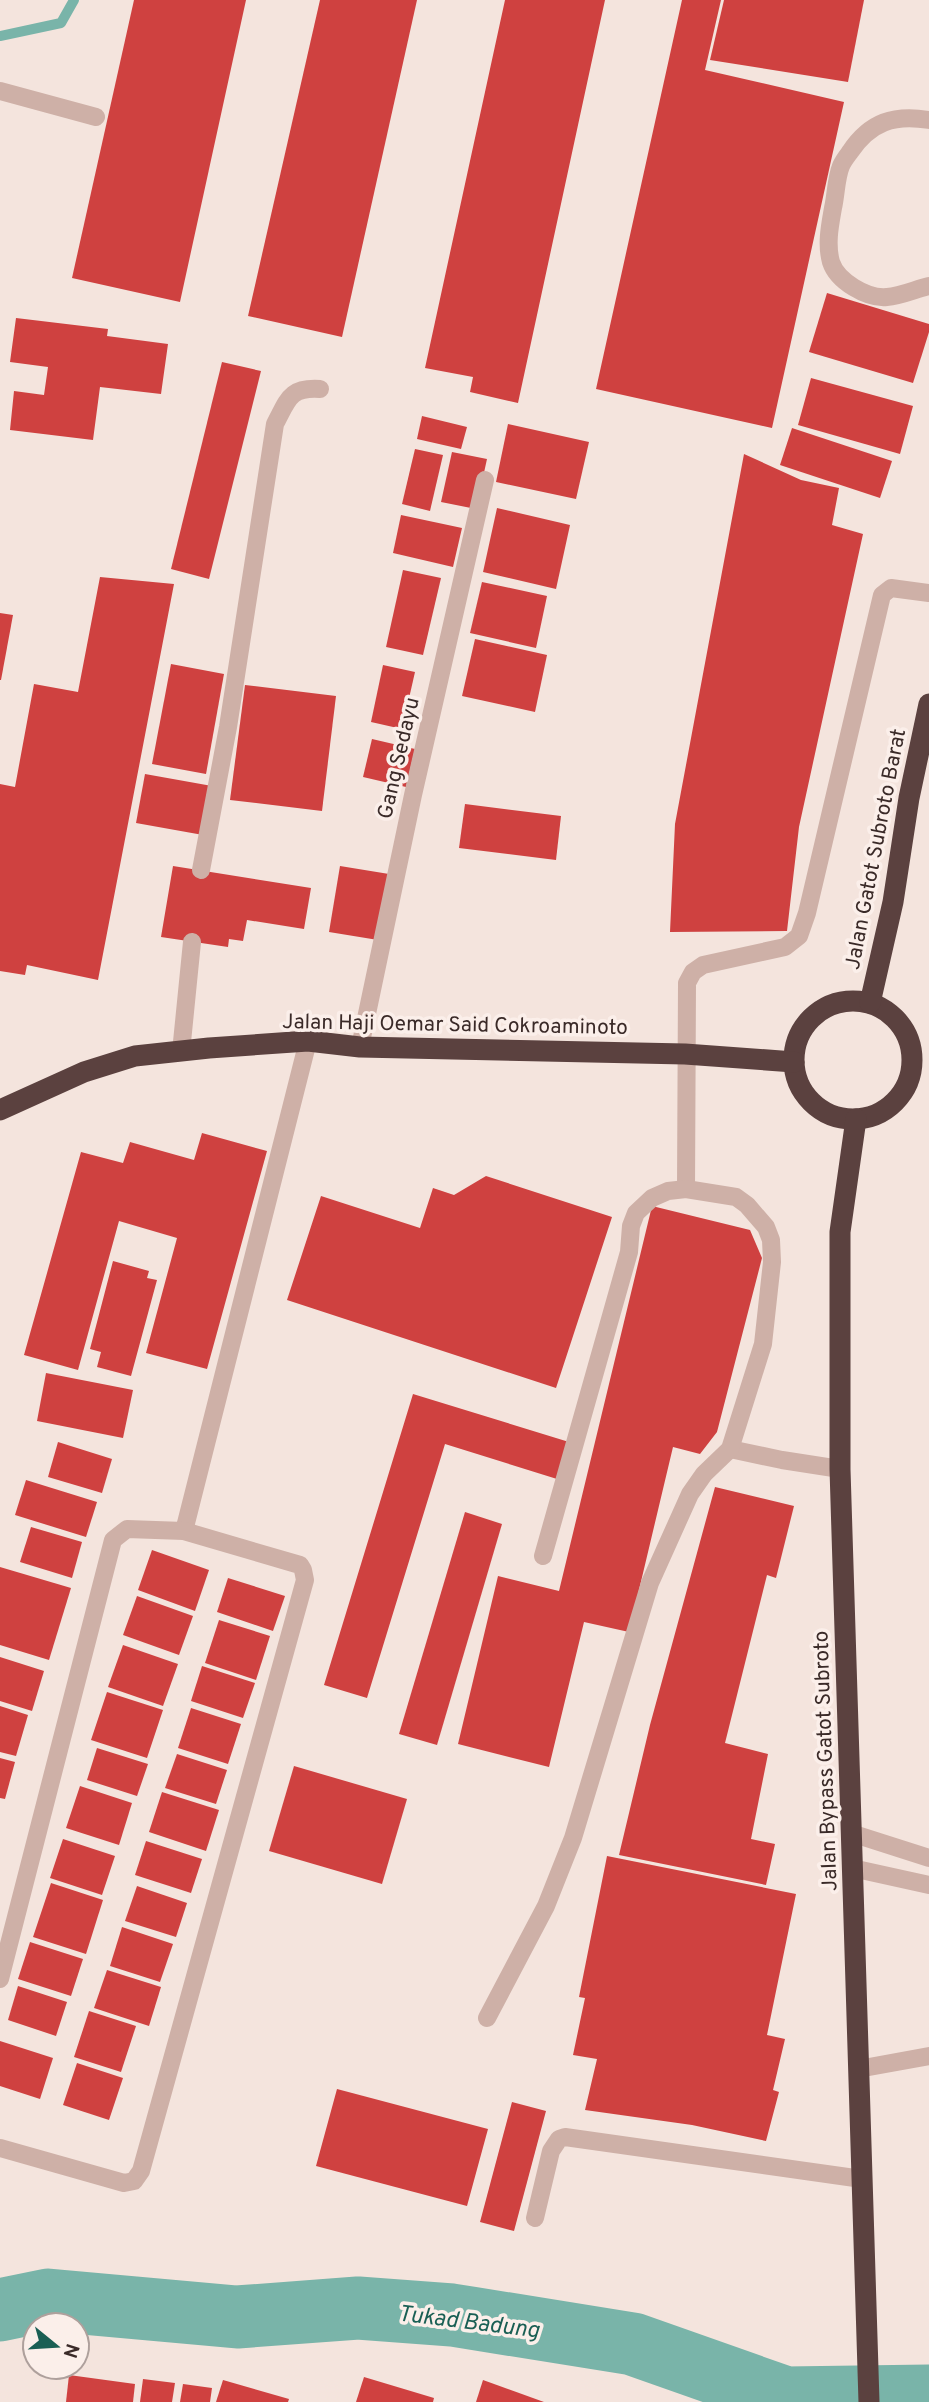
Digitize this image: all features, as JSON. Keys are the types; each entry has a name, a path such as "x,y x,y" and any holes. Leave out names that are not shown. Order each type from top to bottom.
{"highway":[{"name":"Jalan Gatot Subroto Barat","path":"870,1003 893,902 909,798 929,704"},
{"path":"849,1001 870,1003 884,1009 919,1045 906,1086 894,1103 877,1115 856,1119 838,1118 821,1111 807,1098 797,1081 794,1062 796,1044 803,1028 829,1006 849,1001"},
{"name":"Jalan Haji Oemar Said Cokroaminoto","path":"0,1110 84,1072 135,1056 309,1041 360,1048 685,1054 794,1062"},
{"name":"Jalan Bypass Gatot Subroto","path":"856,1119 840,1232 840,1469 869,2402"}],"street":[{"path":"0,91 96,117"},
{"path":"929,120 914,117 881,122 865,132 841,166 828,237 831,263 841,279 873,296 887,298 929,286"},
{"path":"201,870 228,727 275,424 292,394 303,389 320,389"},
{"name":"Gang Sedayu","path":"360,1048 413,795 485,480"},
{"path":"687,1189 687,983 703,965 785,947 799,936 807,913 878,607 883,595 891,588 929,593"},
{"path":"181,1052 192,942"},
{"path":"184,1531 309,1041"},
{"path":"487,2018 547,1906 573,1838 650,1583 690,1494 704,1474 730,1449 763,1344 772,1262 771,1240 760,1218 736,1197 687,1189 668,1191 652,1198 636,1213 631,1226 629,1252 543,1556"},
{"path":"730,1449 840,1469"},
{"path":"0,1979 113,1540 127,1529 184,1531 300,1564 305,1580 141,2171 134,2181 124,2183 0,2148"},
{"path":"851,1833 929,1858"},
{"path":"852,1868 929,1885"},
{"path":"858,2069 929,2056"},
{"path":"535,2218 551,2151 559,2138 565,2137 862,2179"}],"building":[{"path":"134,0 246,0 180,302 72,278"},
{"path":"320,0 417,0 342,337 248,316"},
{"path":"505,0 605,0 518,403 470,392 473,377 425,368"},
{"path":"682,0 721,0 705,70 844,102 772,428 596,389"},
{"path":"724,0 864,0 848,82 710,60"},
{"path":"827,293 929,324 913,383 809,352"},
{"path":"16,318 108,329 107,336 168,344 161,394 100,387 93,440 10,430 14,391 44,395 48,367 10,362"},
{"path":"222,362 261,371 209,579 171,569"},
{"path":"811,378 913,406 900,454 798,425"},
{"path":"422,416 467,427 461,449 417,439"},
{"path":"508,424 589,442 576,499 496,482"},
{"path":"792,428 892,461 880,498 780,465"},
{"path":"415,449 443,455 430,511 402,504"},
{"path":"452,452 487,459 476,509 441,502"},
{"path":"744,454 801,480 839,488 832,525 863,534 799,827 787,931 670,932 675,824"},
{"path":"497,508 570,525 556,589 483,572"},
{"path":"401,515 462,528 453,567 393,553"},
{"path":"403,570 441,578 423,655 386,647"},
{"path":"100,577 174,584 98,980 27,965 25,975 0,971 0,784 15,787 34,684 78,692"},
{"path":"482,582 547,596 536,648 470,633"},
{"path":"0,613 13,615 1,680 0,680"},
{"path":"475,639 547,655 535,712 462,696"},
{"path":"171,664 224,674 206,774 152,764"},
{"path":"383,665 415,672 402,729 371,722"},
{"path":"245,685 336,696 322,811 230,800"},
{"path":"372,739 415,749 406,787 363,777"},
{"path":"145,774 212,786 203,835 136,823"},
{"path":"465,804 561,816 556,860 459,848"},
{"path":"173,866 311,888 304,929 247,920 243,941 229,939 228,947 161,937"},
{"path":"340,866 389,874 378,940 329,932"},
{"path":"202,1133 267,1151 207,1369 146,1353 177,1238 119,1221 78,1370 24,1355 81,1152 123,1163 130,1142 194,1160"},
{"path":"486,1176 612,1217 556,1388 287,1300 321,1196 420,1228 433,1188 454,1195"},
{"path":"652,1206 750,1230 762,1258 717,1432 700,1454 673,1447 629,1632 584,1622 549,1767 458,1744 498,1576 559,1591"},
{"path":"113,1261 149,1271 147,1278 157,1280 131,1376 97,1367 101,1352 90,1349"},
{"path":"46,1373 133,1390 123,1438 37,1421"},
{"path":"413,1394 569,1442 557,1479 445,1444 367,1698 324,1685"},
{"path":"58,1442 112,1459 102,1493 48,1477"},
{"path":"26,1480 97,1502 86,1537 15,1515"},
{"path":"715,1487 794,1506 776,1578 767,1575 725,1743 768,1754 751,1839 775,1844 766,1885 619,1855 650,1725"},
{"path":"465,1512 502,1524 437,1745 399,1734"},
{"path":"31,1527 82,1542 72,1578 20,1562"},
{"path":"152,1550 209,1570 195,1611 138,1590"},
{"path":"0,1567 71,1588 49,1660 0,1645"},
{"path":"228,1578 285,1596 273,1631 217,1612"},
{"path":"137,1596 193,1616 179,1655 123,1635"},
{"path":"219,1620 270,1636 256,1680 205,1663"},
{"path":"123,1645 178,1664 163,1706 108,1687"},
{"path":"0,1657 44,1671 32,1711 0,1701"},
{"path":"202,1666 255,1683 243,1718 191,1701"},
{"path":"107,1692 163,1710 147,1758 91,1740"},
{"path":"0,1706 28,1715 16,1756 0,1752"},
{"path":"191,1708 241,1724 228,1764 178,1748"},
{"path":"97,1748 148,1764 137,1796 87,1780"},
{"path":"177,1754 227,1770 216,1804 165,1788"},
{"path":"0,1758 15,1762 5,1799 0,1798"},
{"path":"294,1766 407,1799 382,1884 269,1851"},
{"path":"80,1786 132,1803 119,1845 66,1828"},
{"path":"162,1792 219,1810 206,1851 149,1832"},
{"path":"63,1839 115,1856 102,1895 50,1878"},
{"path":"146,1841 202,1859 191,1893 135,1875"},
{"path":"607,1856 796,1894 767,2035 785,2039 773,2090 779,2092 766,2141 692,2125 585,2110 597,2059 573,2055 585,1998 579,1997"},
{"path":"51,1883 103,1900 86,1954 33,1937"},
{"path":"137,1886 187,1903 176,1937 125,1921"},
{"path":"122,1927 173,1944 160,1982 110,1966"},
{"path":"30,1942 83,1959 71,1996 18,1979"},
{"path":"107,1970 161,1987 149,2026 94,2008"},
{"path":"18,1986 67,2002 56,2036 8,2020"},
{"path":"89,2011 136,2026 121,2072 74,2057"},
{"path":"0,2041 53,2058 40,2099 0,2086"},
{"path":"77,2063 123,2078 109,2120 63,2105"},
{"path":"337,2089 488,2129 467,2206 316,2166"},
{"path":"512,2102 546,2111 514,2231 480,2222"},
{"path":"364,2377 434,2398 433,2402 356,2402"},
{"path":"91,2378 135,2384 133,2402 66,2402 68,2381 91,2381"},
{"path":"143,2379 175,2383 172,2402 140,2402"},
{"path":"223,2380 289,2399 288,2402 216,2402"},
{"path":"483,2380 544,2402 476,2402"},
{"path":"183,2384 212,2388 210,2402 180,2402"}],"waterway":[{"path":"0,36 61,23 74,0"},
{"name":"Tukad Badung","path":"0,2310 48,2300 237,2317 358,2308 452,2315 633,2344 786,2398 929,2396"}]}
